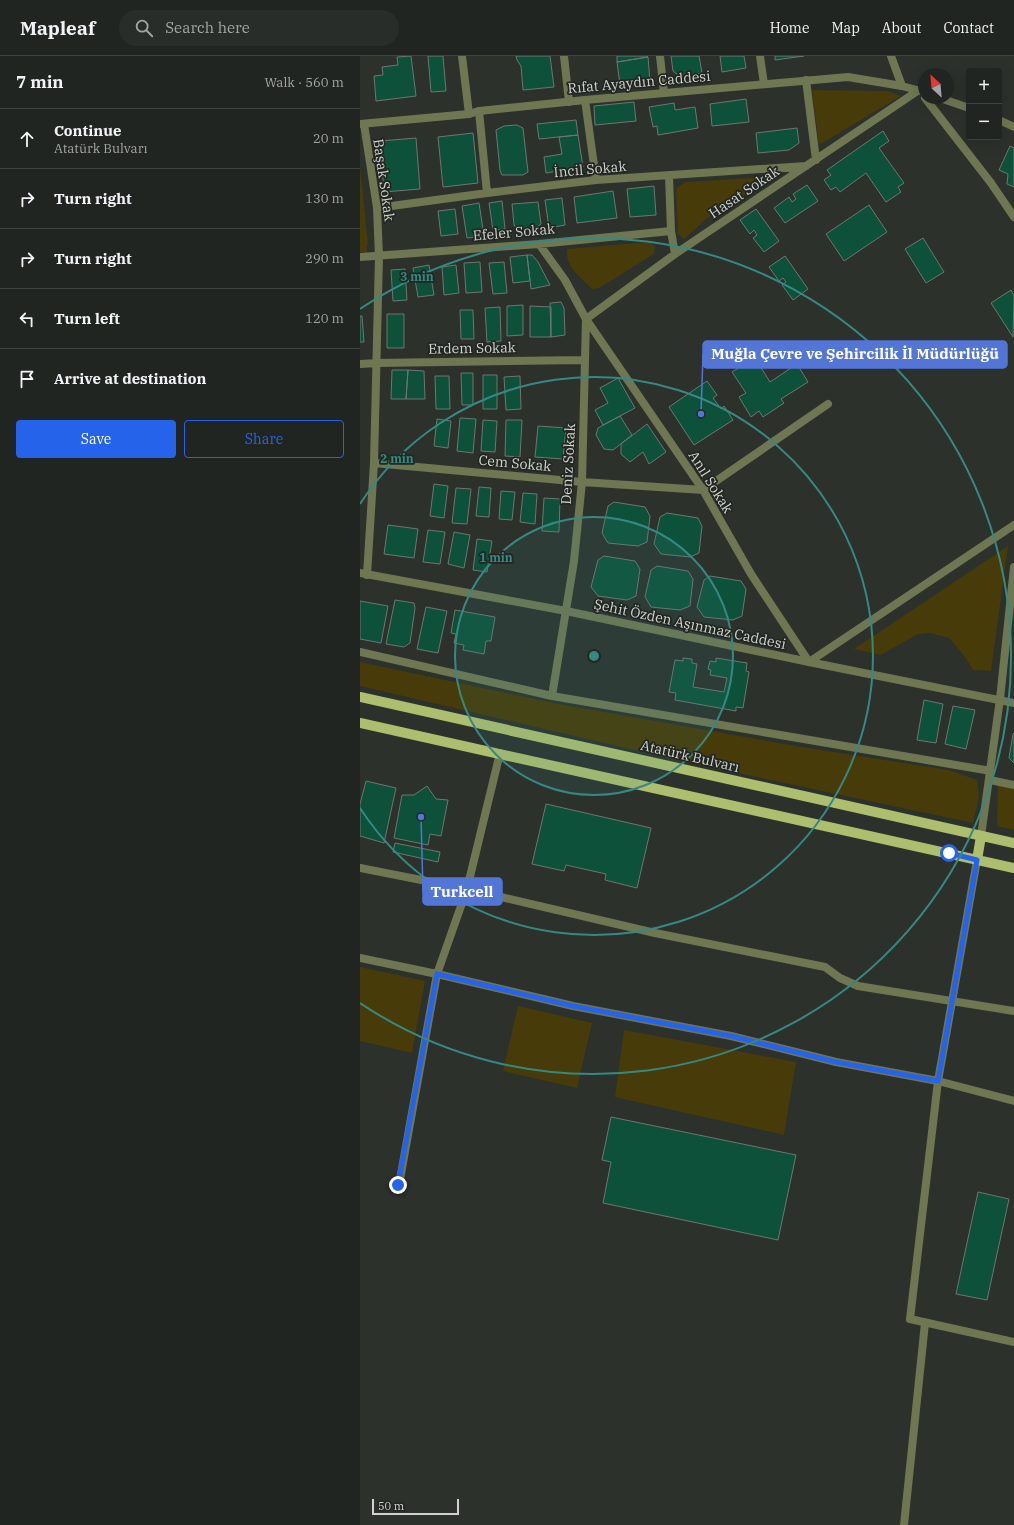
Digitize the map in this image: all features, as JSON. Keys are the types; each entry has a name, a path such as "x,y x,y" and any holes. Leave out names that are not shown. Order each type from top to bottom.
{"main road":[{"name":"Atatürk Bulvarı","path":"360,697 1014,843"},
{"path":"360,722 1014,868"},
{"path":"977,860 981,836"}],"street":[{"path":"462,56 469,114"},
{"path":"564,56 569,102"},
{"path":"660,56 664,93"},
{"path":"760,56 764,84"},
{"path":"890,56 902,86"},
{"name":"Rıfat Ayaydın Caddesi","path":"362,124 469,114 479,111 585,100 848,77 902,86 918,92"},
{"path":"806,80 816,160"},
{"name":"Hasat Sokak","path":"586,319 675,254 806,166 918,97"},
{"path":"585,100 596,180"},
{"path":"954,103 966,107"},
{"path":"931,104 1014,217"},
{"path":"479,111 486,193"},
{"path":"1002,121 1014,127"},
{"name":"Başak Sokak","path":"362,124 377,208 379,256 374,463 364,574"},
{"name":"İncil Sokak","path":"377,208 596,180 806,166"},
{"path":"669,176 671,231 675,254"},
{"name":"Efeler Sokak","path":"360,257 539,244 671,231"},
{"name":"Deniz Sokak","path":"539,244 565,280 586,319 582,482 574,561 552,696"},
{"name":"Anıl Sokak","path":"586,319 702,490 751,574 808,662"},
{"name":"Erdem Sokak","path":"360,364 585,360"},
{"path":"702,490 828,404"},
{"name":"Cem Sokak","path":"374,463 582,482 702,490"},
{"path":"808,662 1014,525"},
{"path":"981,836 990,780 1000,699 1014,567"},
{"name":"Şehit Özden Aşınmaz Caddesi","path":"364,574 566,611 808,662 1014,703"},
{"path":"360,652 552,696 991,771"},
{"path":"398,1185 437,974 467,889 500,753"},
{"path":"990,780 1014,785"},
{"path":"977,860 951,1000 938,1081 910,1319 1014,1342"},
{"path":"360,868 467,889 655,934 825,967 840,978 858,986 1014,1011"},
{"path":"360,958 437,974 573,1006 731,1036 836,1062 938,1081 1014,1100"},
{"path":"904,1525 925,1323"}],"shaded area":[{"path":"812,90 888,91 901,96 819,145"},
{"path":"360,166 368,245 367,252 360,252"},
{"path":"768,177 773,178 706,219 684,239 678,234 676,188 686,182"},
{"path":"649,242 655,246 654,254 599,288 592,289 574,271 568,261 567,249"},
{"path":"1008,546 991,671 973,670 965,657 949,638 930,633 918,634 881,655 854,649"},
{"path":"360,662 559,704 802,747 949,770 977,780 979,797 973,823 681,761 360,686"},
{"path":"998,785 1014,789 1014,830 997,826"},
{"path":"360,967 425,981 412,1053 360,1041"},
{"path":"518,1006 592,1023 577,1088 503,1071"},
{"path":"624,1030 796,1062 784,1135 615,1097"}],"building":[{"path":"411,56 416,96 376,101 374,76 383,75 382,67 398,65 397,57"},
{"path":"428,56 443,56 446,91 431,92"},
{"path":"516,56 550,56 554,87 523,90 521,66"},
{"path":"617,56 647,56 648,57 617,62"},
{"path":"671,56 699,56 702,73 680,77 673,71"},
{"path":"720,56 744,56 746,68 722,72"},
{"path":"775,56 804,56 775,60"},
{"path":"648,57 650,81 620,85 617,62"},
{"path":"746,99 749,122 712,126 710,104"},
{"path":"634,102 636,121 595,125 594,106"},
{"path":"674,103 675,110 695,107 698,128 658,135 657,126 653,127 649,107"},
{"path":"576,120 578,135 539,139 537,124"},
{"path":"517,125 523,128 528,172 523,175 502,175 500,170 496,130 504,126"},
{"path":"797,128 799,143 789,150 758,153 756,133"},
{"path":"883,131 889,141 879,148 904,183 898,187 901,192 886,202 866,173 840,192 836,187 831,190 824,180 831,175 827,170"},
{"path":"473,133 478,183 443,187 438,137"},
{"path":"578,135 583,167 546,173 544,157 562,154 559,137"},
{"path":"416,138 420,189 384,192 380,141"},
{"path":"1010,146 1014,148 1014,187 1007,184 1008,174 999,170"},
{"path":"807,185 818,201 785,223 774,208 789,197 792,202 796,199 793,194"},
{"path":"654,186 656,215 630,217 627,189"},
{"path":"613,191 617,218 577,223 574,197"},
{"path":"562,198 565,225 549,228 545,200"},
{"path":"502,201 505,229 493,230 489,203"},
{"path":"538,202 541,224 537,227 517,229 514,225 512,204"},
{"path":"479,203 484,236 467,238 462,206"},
{"path":"869,205 887,232 844,261 826,234"},
{"path":"455,209 458,234 441,236 438,211"},
{"path":"756,209 779,241 764,252 753,238 757,235 754,230 750,234 740,220"},
{"path":"923,238 944,272 926,283 905,249"},
{"path":"527,255 530,281 513,283 510,257"},
{"path":"527,255 532,255 538,262 550,285 531,289"},
{"path":"785,256 808,289 793,300 782,285 786,282 783,278 779,281 769,267"},
{"path":"480,262 482,292 466,293 464,263"},
{"path":"504,262 507,293 493,294 489,263"},
{"path":"429,265 434,295 418,297 413,268"},
{"path":"456,265 459,293 444,295 442,267"},
{"path":"405,269 407,300 393,301 391,270"},
{"path":"1011,290 1014,296 1013,337 991,303"},
{"path":"561,302 564,308 565,335 551,337 550,303"},
{"path":"523,305 523,335 507,336 507,306"},
{"path":"530,306 551,307 551,337 530,337"},
{"path":"500,307 501,341 487,342 485,308"},
{"path":"460,310 473,310 474,339 461,339"},
{"path":"387,314 404,314 404,348 387,348"},
{"path":"360,316 362,316 364,342 360,342"},
{"path":"755,358 770,382 797,364 808,382 781,399 784,403 763,417 759,411 751,417 739,397 746,393 732,372"},
{"path":"392,370 408,370 406,399 391,399"},
{"path":"408,370 424,371 425,399 406,399"},
{"path":"461,373 473,373 473,405 462,405"},
{"path":"483,375 497,375 497,409 483,409"},
{"path":"435,376 449,376 450,409 436,409"},
{"path":"520,376 521,409 506,410 504,377"},
{"path":"618,378 635,408 603,425 595,410 608,403 600,388"},
{"path":"707,381 717,395 713,398 721,409 724,406 733,420 694,445 669,407"},
{"path":"620,416 632,435 613,450 604,449 596,435 598,428"},
{"path":"460,418 476,419 473,453 457,451"},
{"path":"437,419 451,421 448,448 434,446"},
{"path":"483,420 497,421 495,452 481,451"},
{"path":"506,420 522,420 520,457 505,456"},
{"path":"647,424 666,452 649,464 643,452 630,462 621,454 621,444"},
{"path":"538,426 566,428 563,459 535,457"},
{"path":"434,484 448,486 444,518 430,516"},
{"path":"479,487 491,488 489,517 476,516"},
{"path":"456,488 471,489 467,524 452,523"},
{"path":"501,491 515,492 512,520 499,519"},
{"path":"523,493 537,494 535,524 520,522"},
{"path":"544,498 560,499 559,532 542,531"},
{"path":"614,502 645,507 650,516 647,542 638,546 608,543 602,533 608,506"},
{"path":"667,513 698,518 702,526 699,553 690,557 661,554 654,544 660,517"},
{"path":"388,525 418,529 414,558 384,554"},
{"path":"428,530 445,532 440,564 423,562"},
{"path":"454,532 470,535 464,568 448,564"},
{"path":"477,539 492,541 487,572 473,570"},
{"path":"604,556 635,561 640,569 636,596 627,600 598,596 591,587 598,560"},
{"path":"657,566 688,571 693,579 690,606 680,610 651,607 645,597 651,570"},
{"path":"710,576 741,581 746,589 742,616 733,620 704,617 697,607 704,580"},
{"path":"395,600 414,603 415,608 410,643 404,647 386,644"},
{"path":"360,601 388,606 381,643 360,639"},
{"path":"426,607 447,611 438,653 417,649"},
{"path":"455,610 495,617 491,641 486,641 484,654 463,650 464,645 454,643 456,634 451,633"},
{"path":"683,658 692,659 692,663 697,664 693,687 724,692 727,678 710,675 711,670 708,669 710,661 716,662 716,658 747,663 746,671 749,672 743,708 736,707 736,711 675,700 676,693 669,692 675,660 683,661"},
{"path":"924,700 943,704 936,743 917,740"},
{"path":"953,706 975,710 966,749 945,744"},
{"path":"1014,733 1014,763 1009,758"},
{"path":"366,781 396,788 384,843 360,836 360,804"},
{"path":"427,786 436,799 448,800 441,836 430,834 428,845 394,838 402,795 414,795"},
{"path":"546,804 651,828 637,888 605,880 606,874 566,865 564,871 532,864"},
{"path":"395,843 440,852 438,862 393,852"},
{"path":"611,1117 796,1155 778,1240 603,1203 611,1162 602,1160"},
{"path":"978,1192 1009,1199 987,1300 956,1294"}],"place":[{"name":"Muğla Çevre ve Şehircilik İl Müdürlüğü","path":"701,414"},
{"name":"Turkcell","path":"421,817"}],"route":[{"path":"398,1185 437,974 573,1006 731,1036 836,1062 938,1081 951,1000 977,860 949,853"}]}
